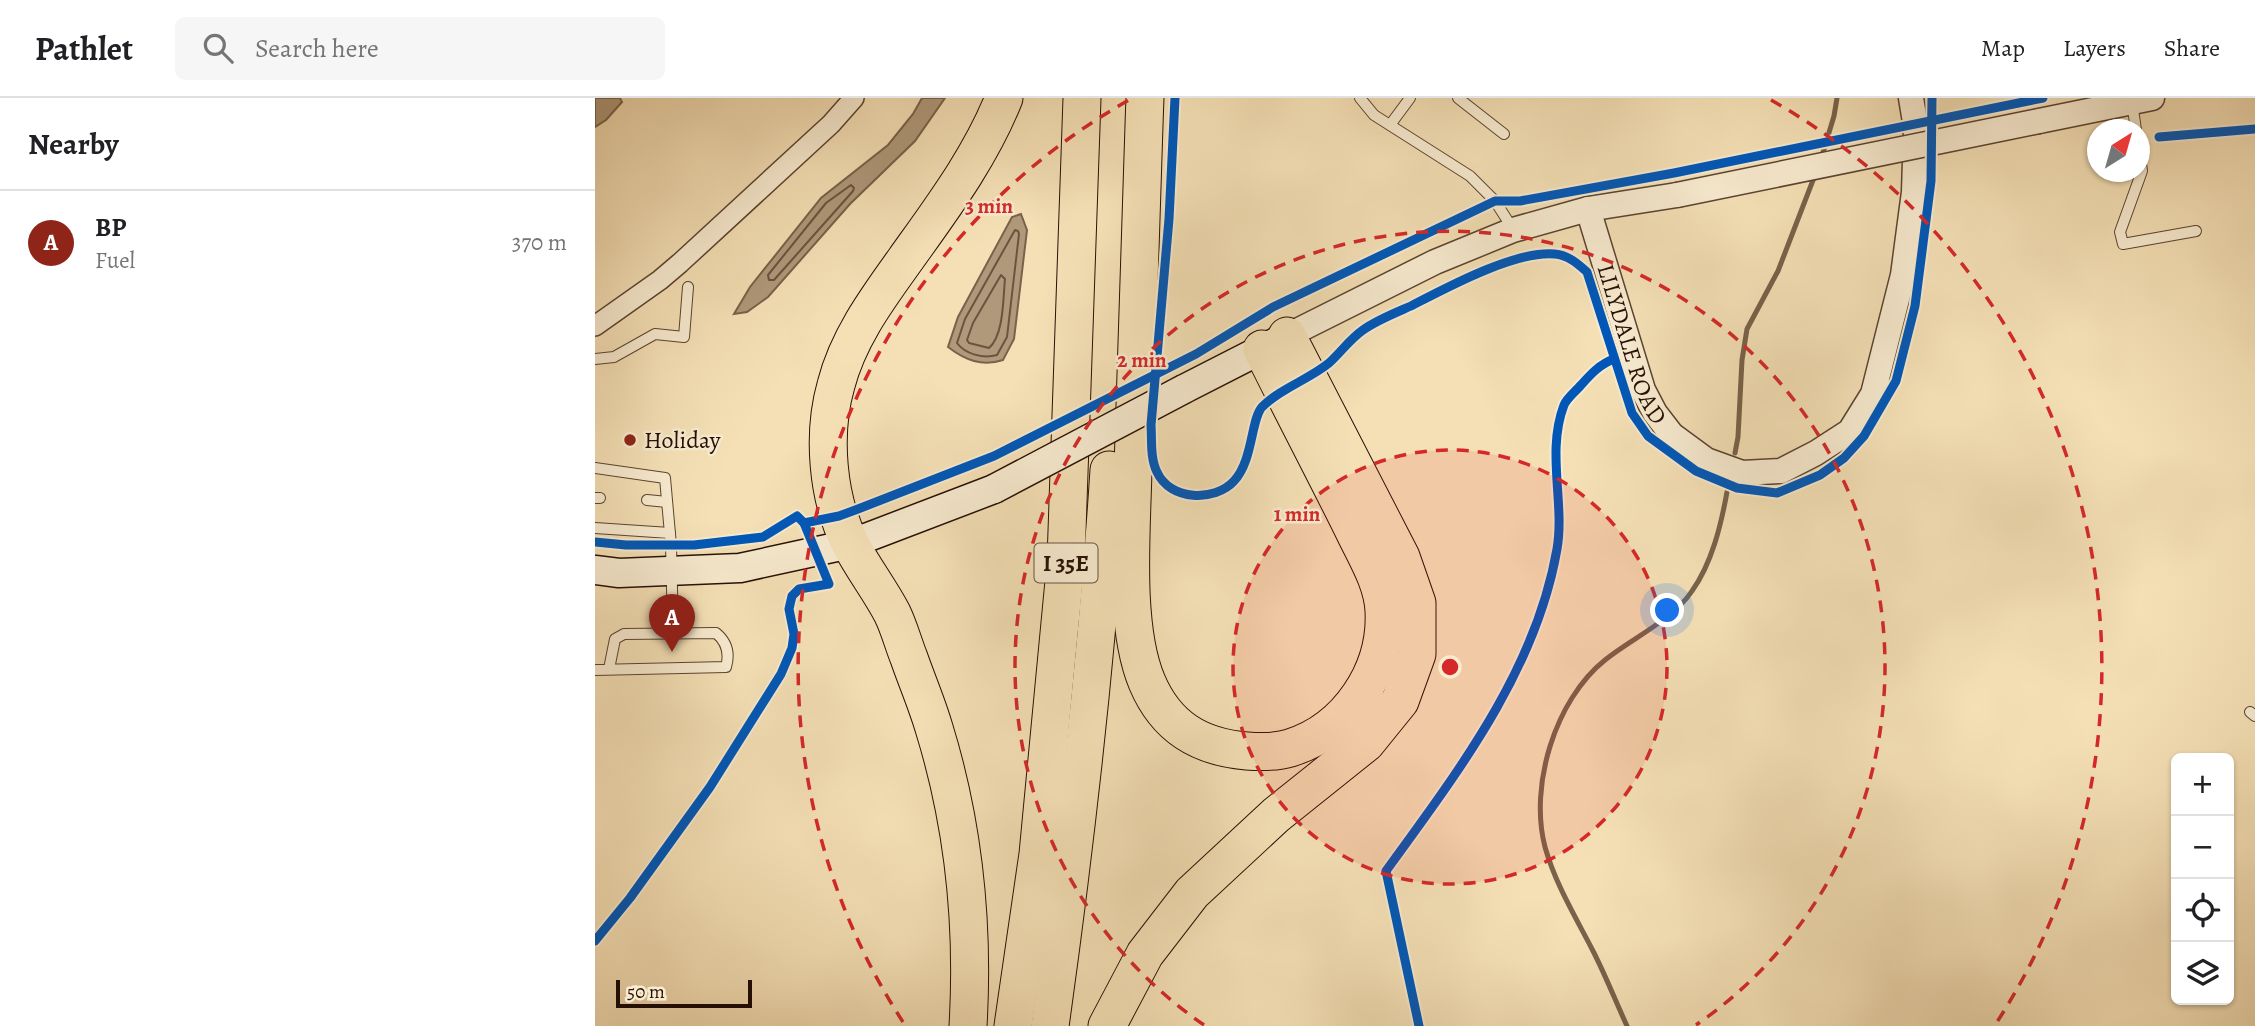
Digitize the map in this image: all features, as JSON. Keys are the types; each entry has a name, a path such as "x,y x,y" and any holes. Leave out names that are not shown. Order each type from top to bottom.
{"highway":[{"path":"968,1026 971,974 969,906 961,838 950,781 933,724 893,615 851,544 836,509 829,459 828,422 836,383 860,325 968,171 1004,98"},
{"name":"I 35E","path":"1013,1026 1038,854 1066,561 1082,98"},
{"name":"I 35E","path":"1050,1026 1072,866 1104,558 1123,98"},
{"path":"1145,98 1136,315 1131,558 1134,630 1146,679 1159,708 1179,727 1206,744 1232,750 1289,748 1315,736 1339,720 1360,697 1375,670 1382,646 1384,610 1377,580 1275,343"},
{"path":"1107,1026 1145,954 1192,893 1276,815 1366,743 1400,701 1417,654 1417,603 1401,557 1275,343"}],"main road":[{"path":"595,570 618,573 740,568 851,544 994,489 1275,343"}],"street":[{"path":"595,326 680,263 831,124 854,98"},
{"name":"LILYDALE ROAD","path":"1588,209 1643,390 1655,413 1672,435 1706,460 1742,473 1781,471 1850,431 1873,394 1903,275 1915,192 1916,128 1911,98"},
{"path":"1275,343 1434,262 1513,230 1588,209 1677,195 2138,99"}],"lane":[{"path":"1360,98 1374,115 1470,176 1495,201 1513,230"},
{"path":"1390,125 1410,98"},
{"path":"1458,98 1504,134"},
{"path":"2137,119 2138,99"},
{"path":"2138,182 2120,232 2123,244 2196,231"},
{"path":"595,359 614,357 655,334 684,337 688,287"},
{"path":"595,468 665,478 673,570 673,633"},
{"path":"647,500 667,502"},
{"path":"595,528 670,533"},
{"path":"595,670 726,667 728,658 724,640 716,633 624,634 615,639 609,669"}],"water":[{"path":"595,98 620,98 622,102 606,120 595,127"},
{"path":"922,98 945,98 915,141 850,204 768,297 747,312 734,314 750,287 821,198 888,145"},
{"path":"1021,214 1027,230 1014,339 1003,360 988,363 974,361 948,347 958,317 1012,217"}],"waterway":[{"path":"1821,159 1837,98"},
{"path":"1735,453 1747,329 1778,271 1815,175"},
{"path":"1627,1026 1549,860 1541,823 1544,772 1560,721 1587,677 1605,660 1674,611 1692,591 1710,556 1727,492"}],"cycle path":[{"path":"1175,98 1169,219 1151,425 1152,449 1153,461 1163,482 1172,489 1193,495 1216,493 1234,481 1245,463 1262,407 1329,363 1363,330 1481,272 1539,254 1564,256 1587,272 1632,413 1648,436 1696,471 1737,488 1777,493 1820,475 1844,458 1864,436 1896,381 1915,306 1931,181 1932,98"},
{"path":"804,523 839,516 994,456 1196,354 1273,307 1495,201 1520,201 1674,173 2043,98"},
{"path":"2159,137 2255,129"},
{"path":"1419,1026 1386,871 1466,758 1512,679 1531,637 1547,594 1557,549 1559,514 1556,441 1564,405 1592,373 1614,359"},
{"path":"595,542 694,545 763,537 797,516 804,523 829,584 799,589 792,596 789,609 794,634 792,648 781,674 710,787 630,898 595,941"}],"place":[{"name":"Holiday","path":"630,440"},
{"name":"BP","path":"672,652"}]}
